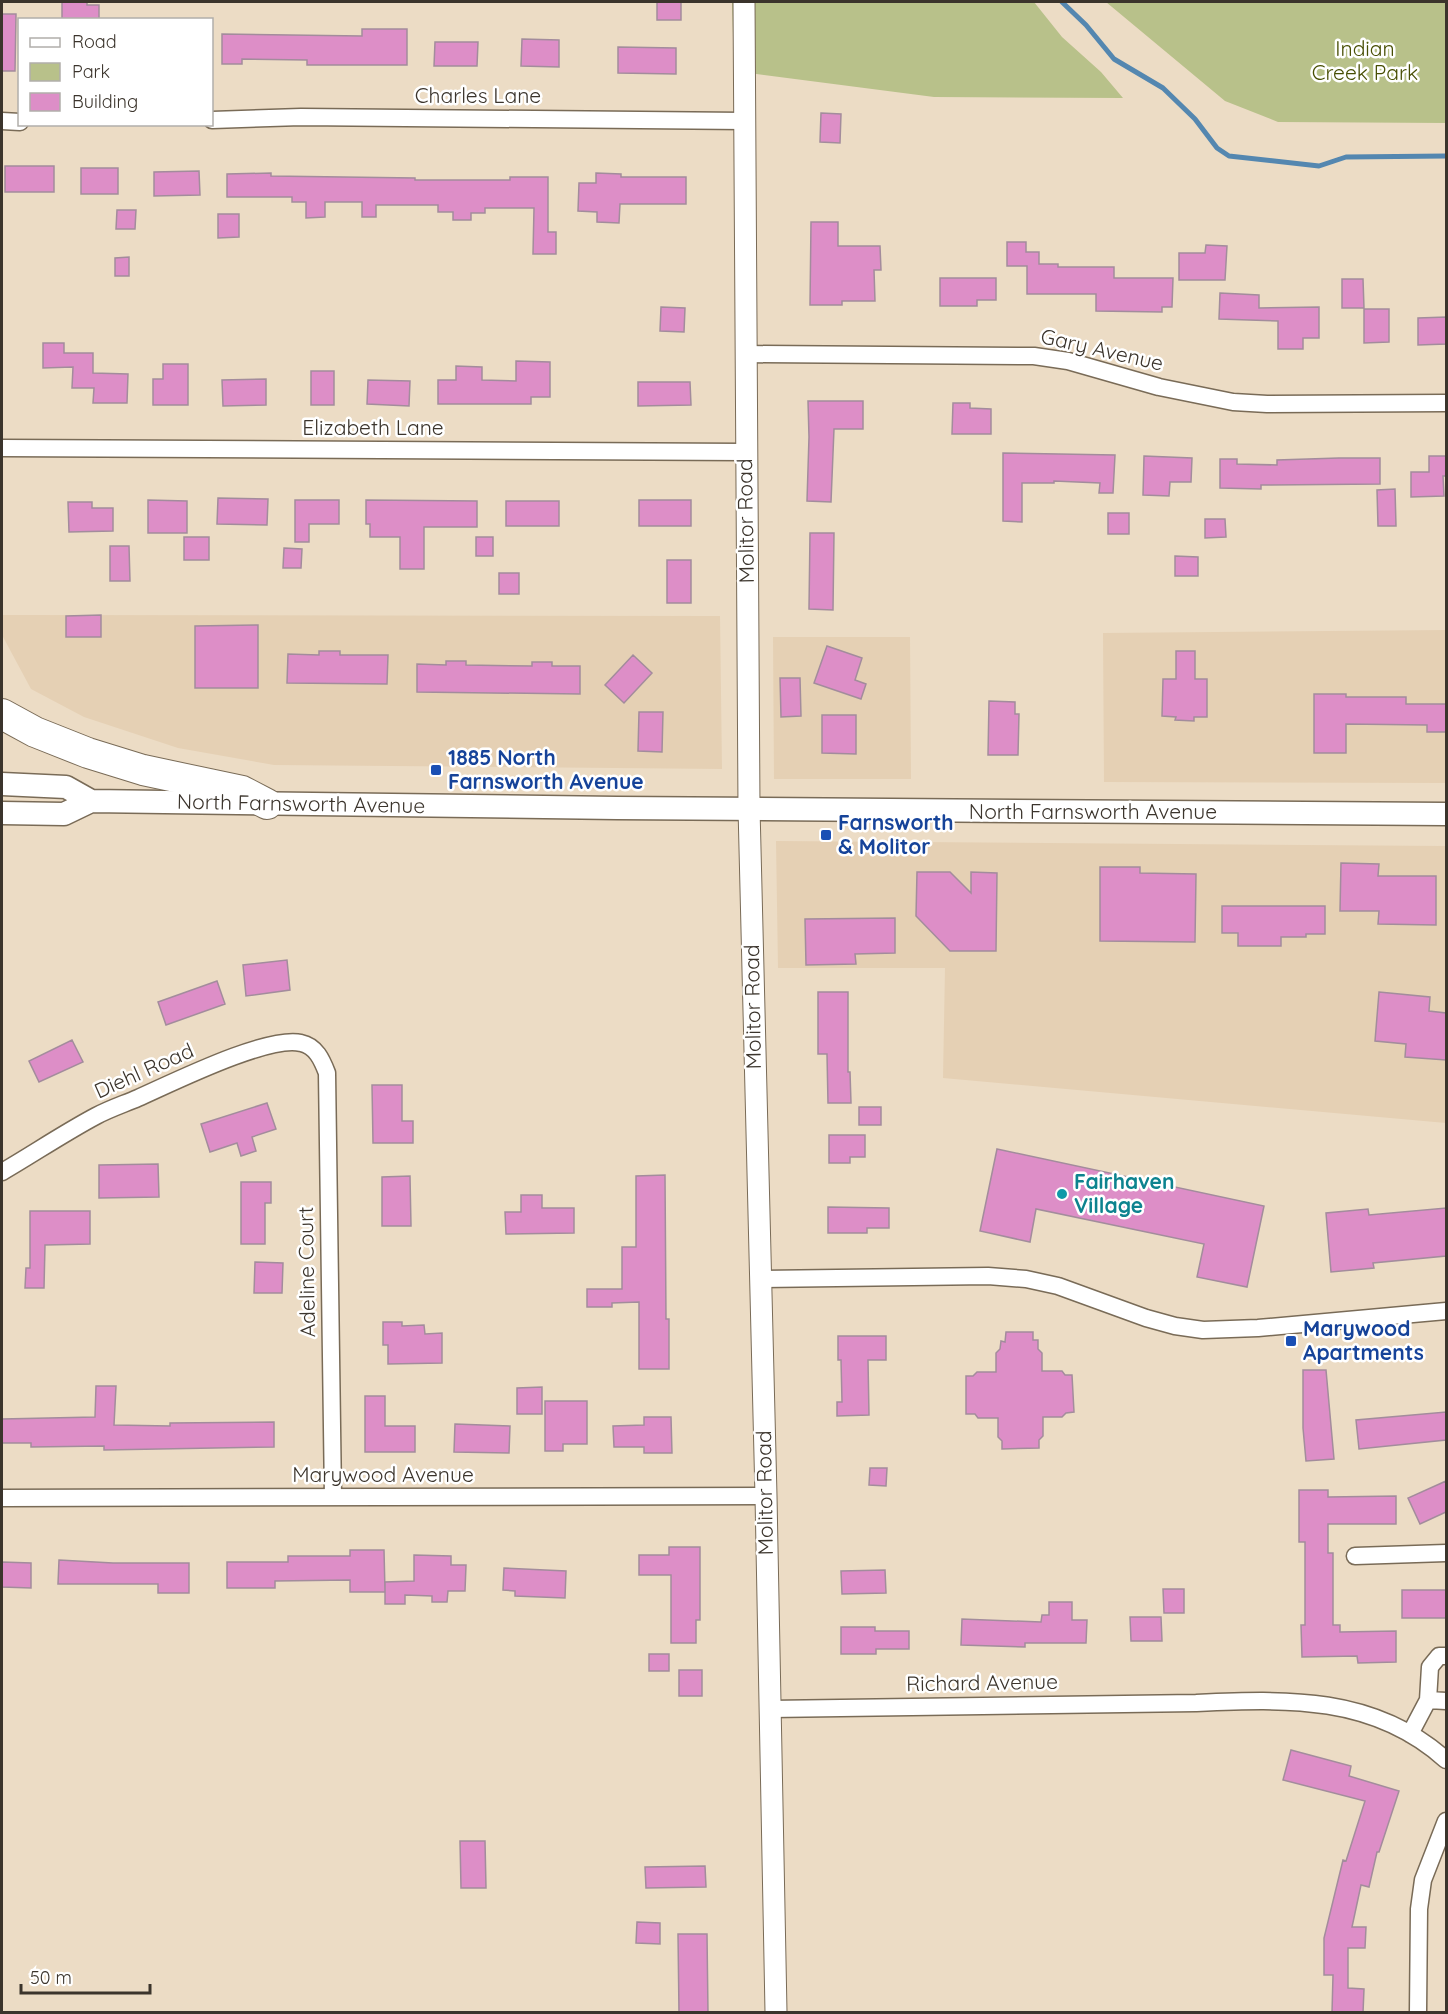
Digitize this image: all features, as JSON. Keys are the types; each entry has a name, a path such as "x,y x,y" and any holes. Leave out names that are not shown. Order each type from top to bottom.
{"highway":[{"path":"2,714 35,732 88,753 143,770 242,791 267,804"}],"main road":[{"name":"North Farnsworth Avenue","path":"2,784 66,787 91,801"},
{"name":"North Farnsworth Avenue","path":"2,813 64,814 91,801 1446,814"}],"street":[{"name":"Molitor Road","path":"744,2 748,808 766,1496 776,2013"},
{"name":"Charles Lane","path":"213,120 312,117 745,120"},
{"path":"2,121 18,122"},
{"name":"Gary Avenue","path":"745,354 1035,356 1068,361 1160,387 1233,402 1267,404 1446,403"},
{"name":"Elizabeth Lane","path":"2,448 745,452"},
{"name":"Diehl Road","path":"2,1172 99,1114 212,1065 287,1042 302,1043 314,1049"},
{"name":"Adeline Court","path":"314,1049 322,1059 327,1073 333,1497"},
{"path":"760,1279 988,1276 1026,1279 1058,1286 1146,1318 1175,1326 1203,1330 1258,1328 1446,1311"},
{"name":"Marywood Avenue","path":"2,1498 766,1496"},
{"path":"1354,1556 1446,1553"},
{"path":"1410,1734 1428,1700 1430,1667 1439,1656 1446,1656"},
{"name":"Richard Avenue","path":"770,1709 1266,1700 1341,1706 1370,1715 1410,1734 1446,1760"},
{"path":"1428,1700 1446,1701"},
{"path":"1418,2013 1419,1909 1423,1880 1446,1821"}],"shaded area":[{"path":"2,615 720,616 722,769 274,765 178,748 84,717 31,689 2,635"},
{"path":"1446,630 1446,783 1104,782 1103,633"},
{"path":"773,637 910,637 911,779 774,779"},
{"path":"776,841 1446,846 1446,1123 943,1078 945,968 778,968"}],"green space":[{"path":"732,2 1034,2 1062,37 1101,72 1123,98 934,97 734,71"},
{"name":"Indian Creek Park","path":"1106,2 1446,2 1446,123 1278,122 1225,101"}],"building":[{"path":"62,2 87,2 87,5 99,5 99,18 62,18"},
{"path":"657,2 681,2 681,20 657,20"},
{"path":"2,14 16,14 15,71 2,71"},
{"path":"362,29 407,29 407,65 307,65 307,60 242,59 242,64 222,64 222,34 362,36"},
{"path":"522,39 559,40 559,67 521,66"},
{"path":"435,42 478,42 477,66 434,66"},
{"path":"618,47 676,48 676,74 618,73"},
{"path":"821,113 841,114 840,143 820,142"},
{"path":"5,166 54,166 54,192 5,192"},
{"path":"81,168 118,168 118,194 81,194"},
{"path":"199,171 200,195 154,196 154,172"},
{"path":"271,173 271,176 415,178 415,180 510,180 510,177 548,177 548,232 556,232 556,254 533,254 534,208 485,208 485,213 471,213 471,220 453,220 453,212 438,212 438,205 376,205 376,217 362,217 362,202 325,202 325,217 306,218 306,202 292,202 292,197 227,197 227,174"},
{"path":"596,173 621,174 621,177 686,177 686,204 620,204 619,223 597,222 597,212 578,211 579,183 596,183"},
{"path":"117,210 136,210 135,229 116,229"},
{"path":"218,214 239,214 239,237 218,238"},
{"path":"811,222 838,222 838,246 880,246 881,270 874,270 875,301 842,301 842,305 810,305"},
{"path":"1007,242 1026,242 1026,252 1039,252 1039,264 1058,264 1058,267 1114,267 1114,278 1173,278 1172,307 1162,307 1162,312 1096,311 1096,294 1027,294 1027,266 1007,266"},
{"path":"1206,245 1227,246 1225,280 1179,280 1179,253 1205,253"},
{"path":"129,257 129,276 115,276 115,258"},
{"path":"940,278 996,278 996,300 977,300 977,306 940,306"},
{"path":"1342,279 1363,279 1364,308 1342,308"},
{"path":"1220,293 1259,295 1259,308 1319,307 1319,338 1303,338 1303,349 1278,349 1278,321 1219,319"},
{"path":"661,307 685,308 684,332 660,331"},
{"path":"1364,309 1389,309 1389,342 1364,343"},
{"path":"1446,317 1446,344 1418,345 1418,318"},
{"path":"43,343 64,343 64,353 93,353 93,373 128,374 127,403 93,403 94,388 72,388 73,367 43,368"},
{"path":"516,361 550,362 550,397 531,397 531,404 438,404 438,380 456,380 456,366 482,367 482,380 516,381"},
{"path":"163,364 188,364 188,405 153,405 153,379 163,379"},
{"path":"311,371 334,371 334,405 311,405"},
{"path":"266,379 266,405 223,406 222,380"},
{"path":"368,380 410,381 409,406 367,404"},
{"path":"638,382 690,382 691,405 638,406"},
{"path":"808,401 863,401 863,429 834,429 831,502 807,501"},
{"path":"953,403 970,403 970,408 991,409 991,434 952,434"},
{"path":"1003,453 1115,455 1113,493 1099,493 1100,483 1054,481 1054,483 1022,483 1022,522 1003,521"},
{"path":"1144,456 1192,458 1191,482 1170,482 1169,496 1143,495"},
{"path":"1429,456 1446,456 1446,476 1443,476 1444,496 1411,497 1411,472 1429,472"},
{"path":"1380,458 1380,484 1261,485 1261,489 1220,488 1220,459 1237,459 1237,464 1277,465 1277,460"},
{"path":"1395,489 1396,526 1378,526 1377,490"},
{"path":"218,498 268,499 267,525 217,524"},
{"path":"148,500 187,501 187,533 148,533"},
{"path":"295,500 339,500 339,524 309,524 309,542 295,542"},
{"path":"366,500 477,501 477,527 424,527 424,569 400,569 400,537 370,537 370,524 366,524"},
{"path":"639,500 691,500 691,526 639,526"},
{"path":"506,501 559,501 559,526 506,526"},
{"path":"68,502 92,502 92,508 113,508 113,531 69,532"},
{"path":"1108,513 1129,513 1129,534 1108,534"},
{"path":"1205,519 1225,519 1226,537 1205,538"},
{"path":"810,533 834,533 833,610 809,609"},
{"path":"184,537 209,537 209,560 184,560"},
{"path":"476,537 493,537 493,556 476,556"},
{"path":"110,546 129,546 130,581 110,581"},
{"path":"284,548 302,549 301,568 283,568"},
{"path":"1175,556 1198,557 1198,576 1175,576"},
{"path":"667,560 691,560 691,603 667,603"},
{"path":"499,573 519,573 519,594 499,594"},
{"path":"101,615 101,637 66,637 66,616"},
{"path":"258,625 258,688 195,688 195,626"},
{"path":"827,646 862,658 855,680 866,684 861,699 814,683"},
{"path":"319,651 340,651 340,655 388,655 387,684 287,683 288,654 319,655"},
{"path":"1176,651 1195,651 1195,679 1207,679 1207,717 1194,717 1194,721 1175,720 1176,717 1162,716 1163,679 1176,679"},
{"path":"633,655 652,673 624,703 605,685"},
{"path":"446,661 466,661 466,665 532,666 532,662 552,662 552,666 580,666 580,694 417,692 417,664 446,665"},
{"path":"780,678 800,678 801,716 781,717"},
{"path":"1314,694 1346,694 1346,697 1406,697 1406,704 1446,704 1446,732 1427,732 1427,725 1346,724 1346,753 1314,753"},
{"path":"989,701 1015,702 1015,714 1019,714 1018,755 988,755"},
{"path":"639,712 663,712 662,752 638,751"},
{"path":"822,715 856,715 856,754 822,753"},
{"path":"1341,863 1379,864 1378,876 1436,876 1436,925 1378,924 1379,911 1340,911"},
{"path":"1100,867 1140,867 1140,873 1196,874 1195,942 1100,941"},
{"path":"917,872 950,872 971,893 971,872 997,873 996,951 950,951 916,916"},
{"path":"1222,906 1325,906 1325,934 1281,937 1281,946 1238,946 1238,933 1222,933"},
{"path":"895,918 895,953 855,954 856,964 806,965 805,919"},
{"path":"287,960 290,990 246,996 243,965"},
{"path":"217,981 225,1004 166,1025 158,1002"},
{"path":"818,992 848,992 848,1072 850,1072 851,1103 828,1103 827,1054 818,1054"},
{"path":"1379,992 1430,997 1429,1011 1446,1013 1446,1060 1405,1057 1406,1044 1375,1041"},
{"path":"72,1040 83,1062 39,1082 29,1061"},
{"path":"372,1085 402,1085 402,1121 413,1121 413,1143 373,1143"},
{"path":"267,1103 276,1129 252,1137 256,1151 241,1156 237,1143 210,1152 201,1124"},
{"path":"859,1107 881,1107 881,1125 859,1125"},
{"path":"829,1135 865,1135 865,1157 850,1157 850,1163 829,1163"},
{"path":"997,1149 1264,1206 1247,1287 1197,1277 1204,1244 1036,1209 1030,1242 980,1231"},
{"path":"158,1164 159,1197 99,1198 99,1165"},
{"path":"665,1175 666,1319 669,1319 669,1369 639,1369 639,1302 612,1303 612,1307 587,1307 587,1289 622,1289 622,1247 636,1247 636,1176"},
{"path":"410,1176 411,1226 382,1226 382,1177"},
{"path":"241,1182 271,1182 271,1203 265,1203 265,1244 241,1244"},
{"path":"521,1195 542,1195 542,1208 574,1208 574,1233 506,1234 505,1212 521,1212"},
{"path":"828,1207 889,1208 889,1228 867,1228 867,1233 828,1233"},
{"path":"1446,1208 1446,1256 1373,1263 1374,1268 1331,1272 1326,1213 1368,1209 1369,1215"},
{"path":"30,1211 90,1211 90,1244 45,1245 44,1288 25,1288 26,1268 30,1268"},
{"path":"255,1262 283,1263 282,1293 254,1293"},
{"path":"383,1322 402,1322 402,1326 424,1325 425,1334 442,1333 442,1363 388,1364 388,1345 383,1345"},
{"path":"1006,1332 1033,1332 1033,1340 1038,1340 1038,1349 1042,1353 1042,1371 1062,1371 1065,1375 1072,1375 1074,1412 1066,1413 1062,1417 1043,1417 1043,1436 1039,1440 1039,1448 1002,1449 1002,1441 998,1437 998,1418 978,1418 975,1414 966,1414 966,1376 973,1376 977,1372 996,1372 996,1353 1000,1349 1001,1341 1005,1342"},
{"path":"838,1336 886,1336 886,1360 868,1360 869,1415 837,1416 837,1402 842,1402"},
{"path":"1303,1370 1326,1370 1334,1459 1306,1461 1303,1428"},
{"path":"96,1386 116,1386 114,1425 170,1426 170,1423 274,1422 274,1447 104,1450 104,1446 31,1447 31,1443 2,1443 2,1419 95,1417"},
{"path":"542,1387 542,1414 517,1414 517,1388"},
{"path":"365,1396 385,1396 385,1426 415,1426 415,1452 365,1452"},
{"path":"545,1401 587,1401 587,1444 563,1444 563,1451 545,1451"},
{"path":"1446,1412 1446,1440 1359,1449 1356,1420"},
{"path":"644,1417 671,1417 672,1453 644,1453 644,1447 614,1447 613,1426 644,1425"},
{"path":"455,1424 510,1426 509,1453 454,1452"},
{"path":"870,1468 887,1468 886,1486 869,1485"},
{"path":"1446,1481 1446,1512 1420,1524 1408,1498"},
{"path":"1299,1490 1328,1490 1328,1497 1396,1496 1396,1524 1328,1524 1328,1553 1333,1553 1333,1625 1340,1625 1340,1632 1396,1631 1396,1662 1358,1663 1357,1656 1302,1657 1301,1625 1305,1625 1305,1542 1299,1542"},
{"path":"669,1547 700,1547 700,1620 696,1620 696,1643 671,1643 671,1575 639,1575 639,1555 669,1555"},
{"path":"350,1550 384,1550 385,1592 350,1592 350,1580 275,1581 275,1588 227,1588 227,1562 288,1562 288,1556 350,1556"},
{"path":"414,1555 451,1556 451,1565 466,1565 465,1591 448,1591 447,1602 432,1602 432,1596 405,1595 405,1604 385,1604 385,1582 414,1581"},
{"path":"59,1560 189,1563 189,1593 158,1593 158,1584 58,1584"},
{"path":"2,1562 31,1563 31,1588 2,1587"},
{"path":"504,1568 566,1571 565,1598 515,1596 515,1591 503,1590"},
{"path":"885,1570 886,1593 842,1594 841,1571"},
{"path":"1163,1589 1184,1589 1184,1613 1164,1613"},
{"path":"1402,1590 1446,1590 1446,1618 1402,1618"},
{"path":"1049,1602 1072,1602 1072,1620 1087,1620 1086,1643 1025,1643 1025,1647 961,1645 962,1619 1041,1622 1042,1615 1049,1615"},
{"path":"1130,1617 1161,1617 1162,1641 1131,1641"},
{"path":"841,1627 875,1627 875,1631 909,1631 909,1649 876,1649 876,1654 841,1654"},
{"path":"649,1654 669,1654 669,1671 649,1671"},
{"path":"679,1670 702,1670 702,1696 679,1696"},
{"path":"1291,1750 1351,1766 1349,1776 1399,1791 1379,1852 1377,1852 1369,1887 1361,1885 1352,1927 1366,1927 1365,1948 1348,1948 1348,1988 1364,1989 1363,2013 1332,2013 1333,1975 1324,1975 1324,1938 1343,1860 1346,1861 1365,1801 1283,1780"},
{"path":"460,1841 485,1841 486,1888 461,1888"},
{"path":"705,1866 706,1887 646,1888 645,1867"},
{"path":"637,1922 660,1923 660,1944 636,1943"},
{"path":"678,1934 707,1934 708,2013 679,2013"}],"waterway":[{"path":"1062,2 1086,25 1114,59 1163,88 1195,119 1217,148 1229,156 1319,166 1346,157 1446,156"}],"place":[{"name":"1885 North Farnsworth Avenue","path":"436,770"},
{"name":"Farnsworth & Molitor","path":"826,835"},
{"name":"Fairhaven Village","path":"1062,1194"},
{"name":"Marywood Apartments","path":"1291,1341"}]}
